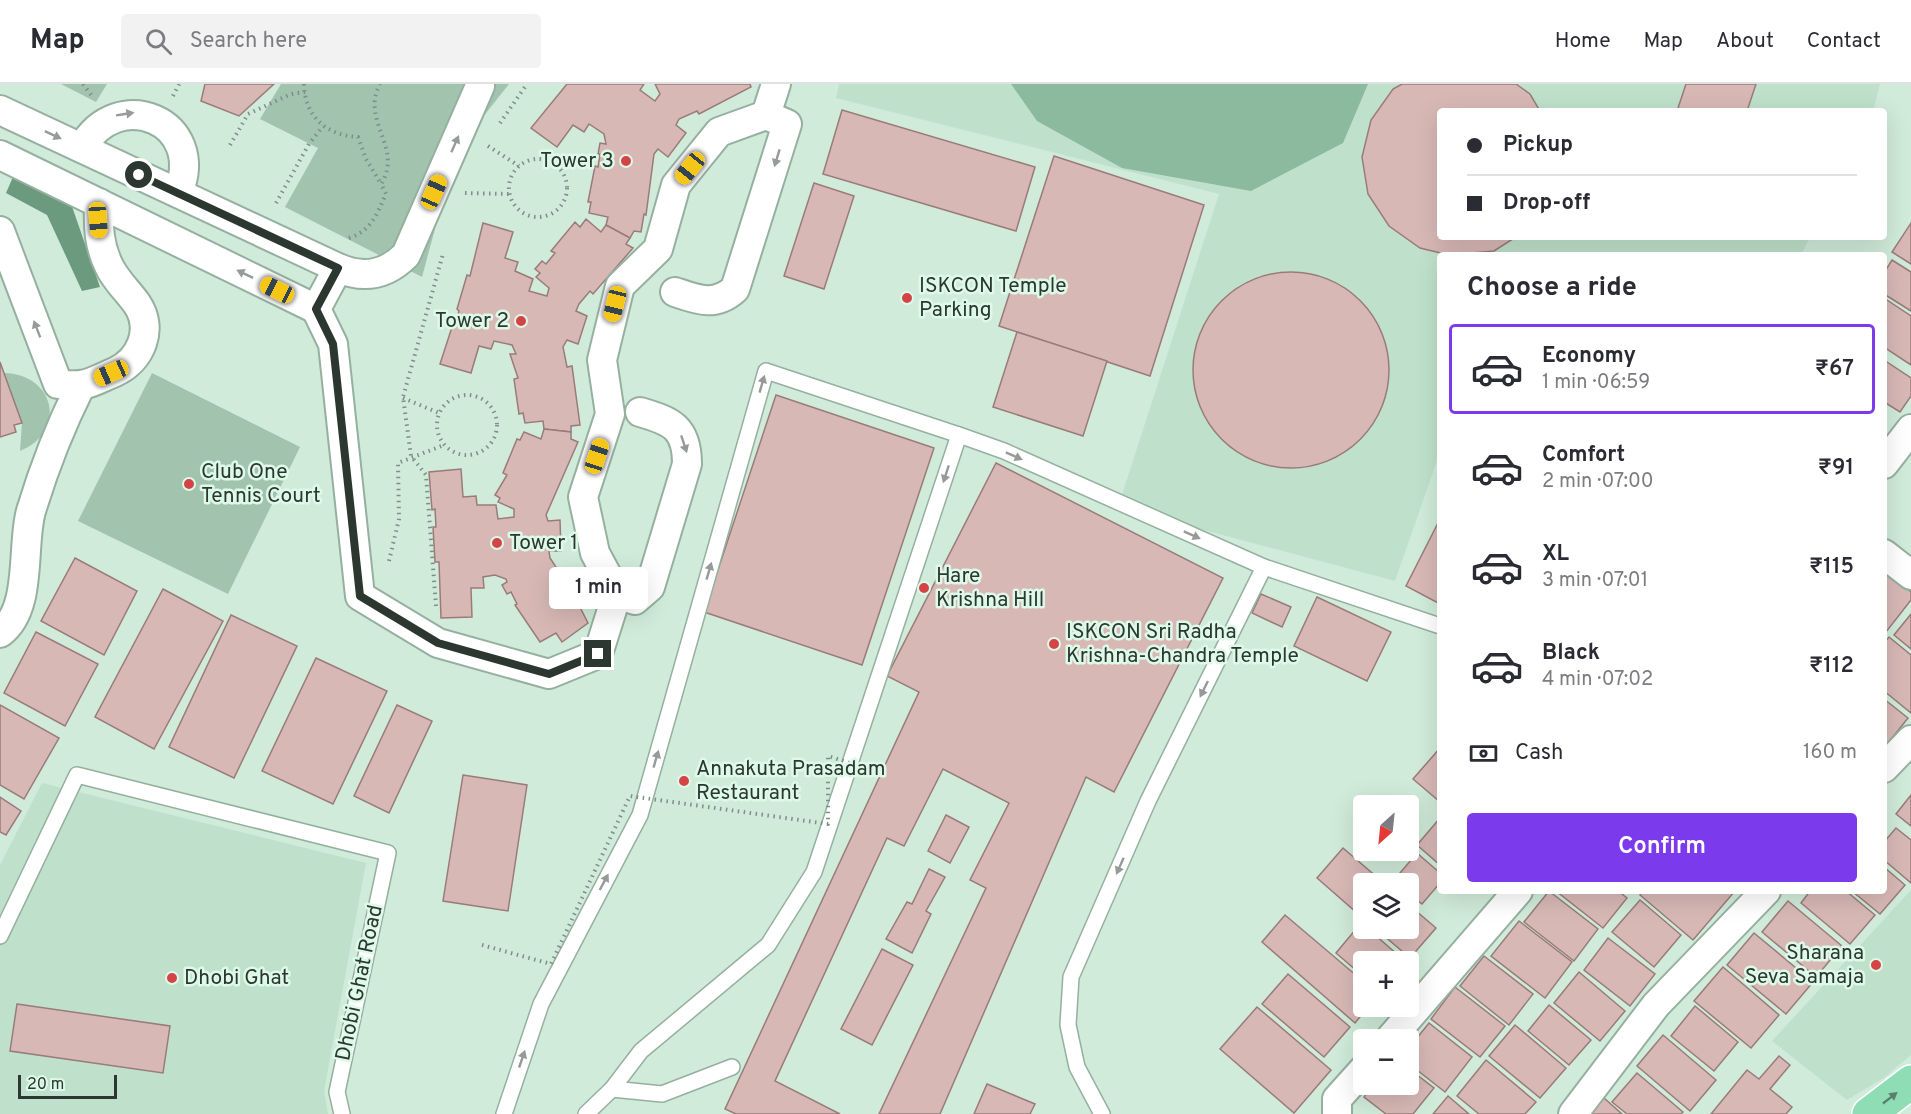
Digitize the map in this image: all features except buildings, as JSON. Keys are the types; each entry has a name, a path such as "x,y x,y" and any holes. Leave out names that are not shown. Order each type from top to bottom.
{"main road":[{"path":"1869,1114 1911,1082"}],"street":[{"path":"766,115 776,84"},
{"path":"0,110 338,268 361,275 374,274 397,264 406,255 480,86"},
{"path":"82,148 98,124 110,117 124,112 152,116 165,123 176,134 183,148 184,175 178,193"},
{"path":"640,412 668,421 677,429 687,452 687,464 650,586 635,600 617,594 595,554 583,497 610,414 602,360 620,286 658,249 676,185 719,132 766,115 787,124 735,289 726,297 705,302 675,292"},
{"path":"0,155 316,309 333,344 360,596 438,643 549,674 598,654 617,594"},
{"path":"69,386 127,367 142,345 143,318 137,304 118,281 99,237 99,203"},
{"path":"0,231 69,386 30,515 27,561 18,607 6,629 0,633"},
{"path":"316,309 338,268"},
{"path":"1887,460 1911,429"},
{"path":"1887,556 1911,575"},
{"path":"1887,765 1911,740"},
{"path":"1399,1029 1515,894"},
{"path":"1573,1114 1656,1005 1763,894"},
{"path":"1336,1114 1337,1100 1353,1082"}],"lane":[{"path":"504,1114 541,1004 640,815 765,372 1004,451 1264,567 1437,625"},
{"path":"586,1114 612,1089 641,1051 768,945 814,872 959,435"},
{"path":"1102,1114 1077,1067 1068,1025 1071,977 1148,801 1264,567"},
{"name":"Dhobi Ghat Road","path":"0,936 77,775 388,853 337,1092 342,1114"},
{"path":"612,1089 662,1094 732,1067"}],"path":[{"path":"304,84 309,110 323,126 343,136 358,137 366,159 381,184 390,162 374,111 376,92 380,84"},
{"path":"498,127 527,84"},
{"path":"230,145 248,114 291,94 305,92"},
{"path":"276,203 309,144 323,126"},
{"path":"481,154 492,136"},
{"path":"486,144 519,166"},
{"path":"543,159 555,164 563,173 567,185 566,196 561,207 553,214 542,218 521,212 509,194 513,173 519,166 531,160 543,159"},
{"path":"465,184 460,193 509,194"},
{"path":"436,607 426,475 411,456 403,397 444,250"},
{"path":"469,394 482,398 492,407 497,419 498,430 493,441 476,454 464,455 453,452 444,445 436,424 445,404 456,396 469,394"},
{"path":"403,397 439,413"},
{"path":"388,566 399,519 398,463 444,445"},
{"path":"482,945 551,964 630,796 828,824 828,756 881,773"}],"shaded area":[{"path":"61,84 107,84 96,102"},
{"path":"281,84 509,84 471,132 443,199 422,277 285,207 318,148 260,119"},
{"path":"839,84 1880,84 1874,108 1437,108 1437,240 1808,240 1802,252 1437,252 1437,461 1395,581 1118,507 1219,194 836,98"},
{"path":"1011,84 1368,84 1343,143 1251,191 1122,168 1037,121"},
{"path":"16,170 68,195 100,287 82,291 47,215 6,193"},
{"path":"4,373 21,376 35,383 44,393 49,405 49,418 45,431 35,442 20,451 22,423"},
{"name":"Club One Tennis Court","path":"152,373 300,447 228,594 78,521"},
{"name":"Dhobi Ghat","path":"42,783 366,863 324,1091 328,1114 0,1114 0,865"},
{"name":"Sharana Seva Samaja","path":"1911,890 1911,1055 1885,1077 1847,1100 1772,1041"}],"place":[{"name":"Tower 3","path":"626,161"},
{"name":"ISKCON Temple Parking","path":"907,298"},
{"name":"Tower 2","path":"521,321"},
{"name":"Club One Tennis Court","path":"189,484"},
{"name":"Tower 1","path":"497,543"},
{"name":"Hare Krishna Hill","path":"924,588"},
{"name":"ISKCON Sri Radha Krishna-Chandra Temple","path":"1054,644"},
{"name":"Annakuta Prasadam Restaurant","path":"684,781"},
{"name":"Sharana Seva Samaja","path":"1876,965"},
{"name":"Dhobi Ghat","path":"172,978"}],"route":[{"path":"139,175 338,268 316,309 333,344 360,596 438,643 549,674 598,654"}]}
